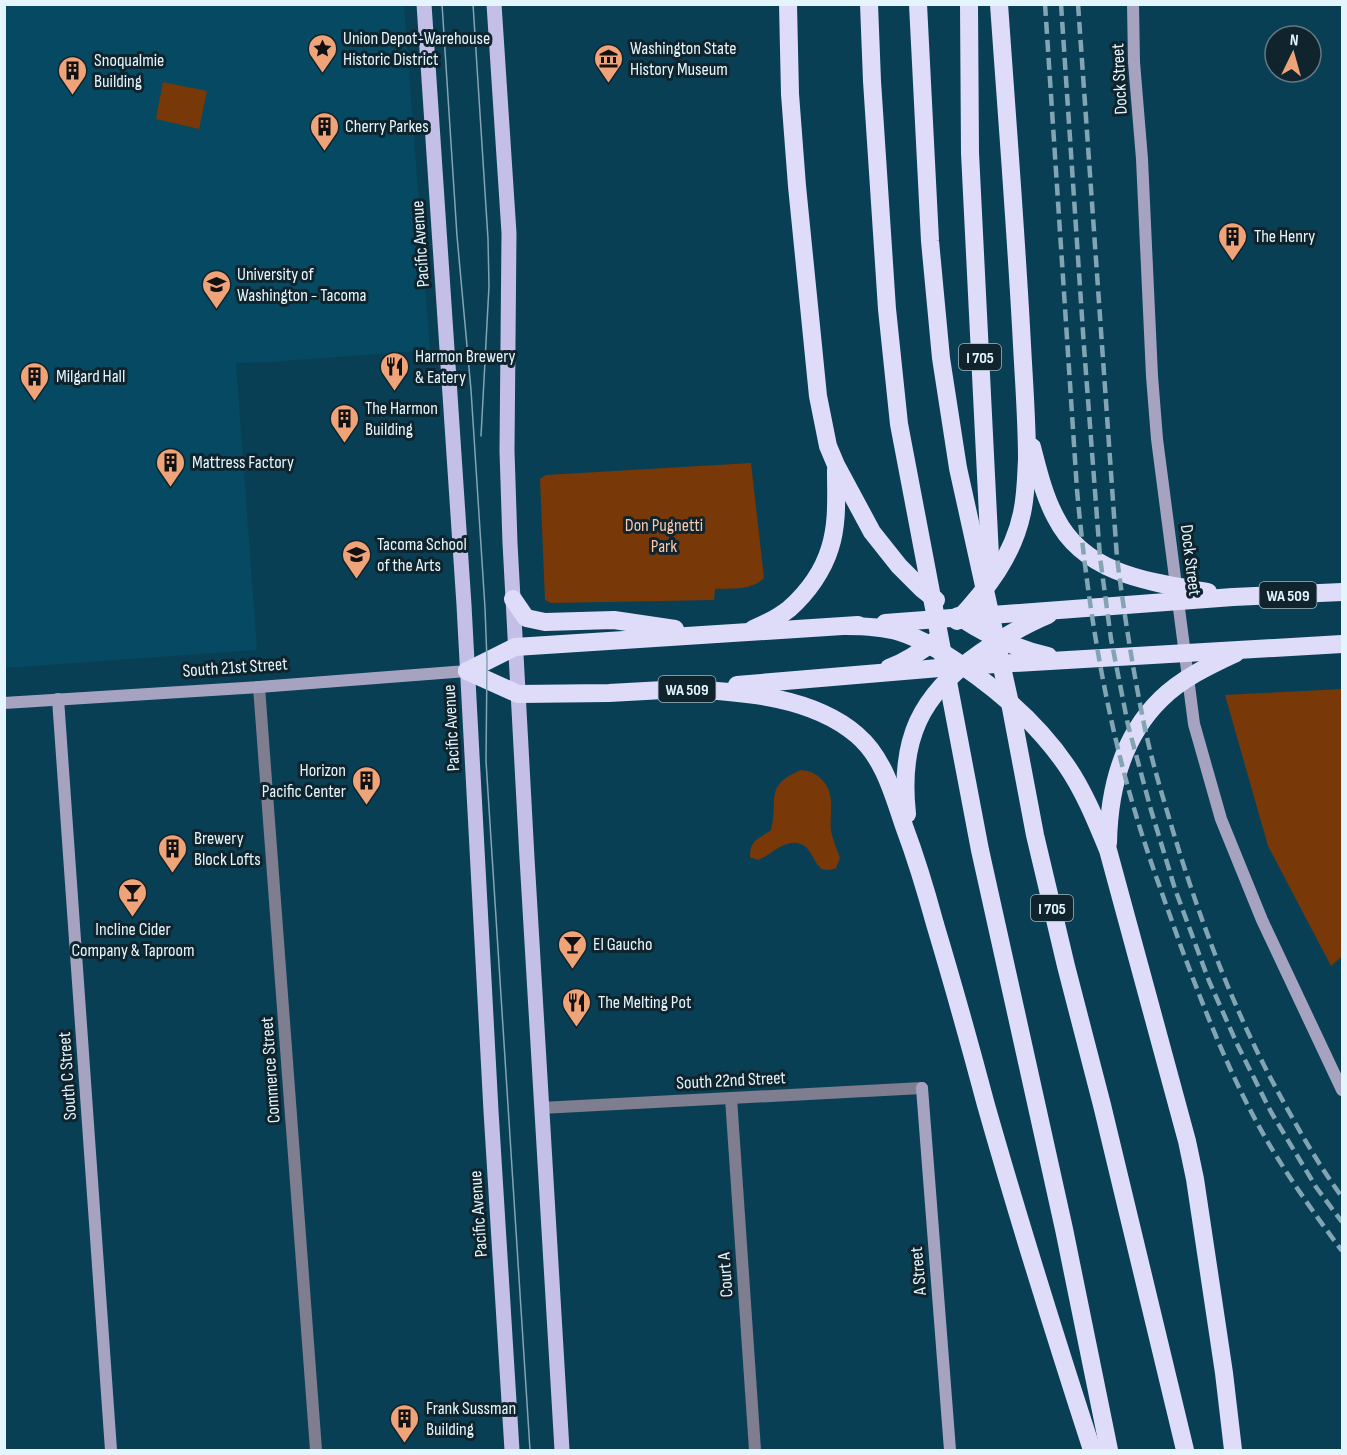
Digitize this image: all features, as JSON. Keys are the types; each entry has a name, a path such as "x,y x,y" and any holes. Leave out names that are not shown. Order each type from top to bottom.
{"highway":[{"path":"788,4 796,186 807,298 818,396 828,446 836,465 872,532 899,566 922,589 960,618 985,633 1043,655 1070,660"},
{"path":"869,4 887,309 899,424 980,850 1064,1229 1109,1450"},
{"path":"918,4 930,241 941,358 958,468 1011,708"},
{"name":"I 705","path":"969,4 970,153 991,580 1011,708 1038,846 1185,1450"},
{"path":"857,675 886,669 901,663 930,645 951,627 1000,570 1018,527 1024,498 1027,431 999,4"},
{"path":"1027,431 1056,519 1069,538 1081,550 1099,563 1135,578 1233,597"},
{"path":"747,632 789,609 816,577 824,563 830,547 835,519 836,465"},
{"name":"WA 509","path":"515,647 846,626 1233,597 1342,592"},
{"path":"513,599 526,618 545,622 614,620 712,634"},
{"path":"901,802 912,735 918,720 934,694 963,666 1000,640 1032,621 1066,609"},
{"path":"846,626 864,626 909,635 963,666 1010,702 1039,730 1077,782 1090,808 1108,850 1184,1129 1201,1212 1233,1450"},
{"name":"WA 509","path":"518,694 688,689 963,666 1342,644"},
{"name":"South 21st Street","path":"467,671 515,647"},
{"path":"1108,850 1109,818 1118,770 1132,736 1162,697 1202,670 1244,650"},
{"name":"South 21st Street","path":"467,671 518,694"},
{"path":"688,689 742,692 775,698 819,712 840,722 858,736 874,754 901,802 1025,1239 1092,1450"}],"main road":[{"name":"Pacific Avenue","path":"424,4 467,671 512,1450"},
{"path":"494,4 509,233 507,451 515,647 562,1450"}],"street":[{"name":"Dock Street","path":"1133,4 1134,62 1142,159 1157,439 1194,724 1221,819 1262,920 1342,1090"},
{"name":"South 21st Street","path":"4,703 467,671"},
{"name":"Commerce Street","path":"259,687 316,1450"},
{"name":"South C Street","path":"58,699 111,1450"},
{"name":"South 22nd Street","path":"541,1108 922,1088"},
{"name":"A Street","path":"922,1088 950,1450"},
{"name":"Court A","path":"731,1098 755,1450"}],"shaded area":[{"name":"University of Washington - Tacoma","path":"5,5 404,5 430,350 236,363 257,650 5,668"}],"green space":[{"path":"163,82 207,91 199,129 156,119"},
{"name":"Don Pugnetti Park","path":"751,463 764,578 759,582 741,588 715,589 714,600 551,603 545,600 540,479 546,475"},
{"path":"1342,689 1342,956 1331,966 1268,846 1225,695"},
{"path":"801,770 817,775 828,789 831,802 831,831 840,858 836,868 822,869 807,848 797,843 781,846 758,860 750,857 753,843 771,830 777,788 789,776"}],"tram line":[{"path":"442,4 485,608 486,761 530,1450"},
{"path":"473,4 489,286 481,436"}],"railway":[{"path":"1045,4 1077,490 1098,654 1115,735 1136,815 1152,864 1188,966 1224,1055 1244,1098 1275,1154 1342,1251"},
{"path":"1061,4 1100,557 1111,639 1128,725 1175,889 1209,981 1271,1112 1316,1187 1342,1222"},
{"path":"1078,4 1117,558 1125,618 1146,734 1186,871 1206,931 1230,991 1278,1092 1313,1154 1342,1197"}],"place":[{"name":"Union Depot-Warehouse Historic District","path":"322,74"},
{"name":"Washington State History Museum","path":"609,84"},
{"name":"Snoqualmie Building","path":"73,96"},
{"name":"Cherry Parkes","path":"324,152"},
{"name":"The Henry","path":"1233,262"},
{"name":"University of Washington - Tacoma","path":"216,310"},
{"name":"Harmon Brewery & Eatery","path":"394,392"},
{"name":"Milgard Hall","path":"35,402"},
{"name":"The Harmon Building","path":"344,444"},
{"name":"Mattress Factory","path":"171,488"},
{"name":"Tacoma School of the Arts","path":"356,580"},
{"name":"Horizon Pacific Center","path":"367,806"},
{"name":"Brewery Block Lofts","path":"173,874"},
{"name":"Incline Cider Company & Taproom","path":"133,918"},
{"name":"El Gaucho","path":"572,970"},
{"name":"The Melting Pot","path":"577,1028"},
{"name":"Frank Sussman Building","path":"405,1444"}]}
